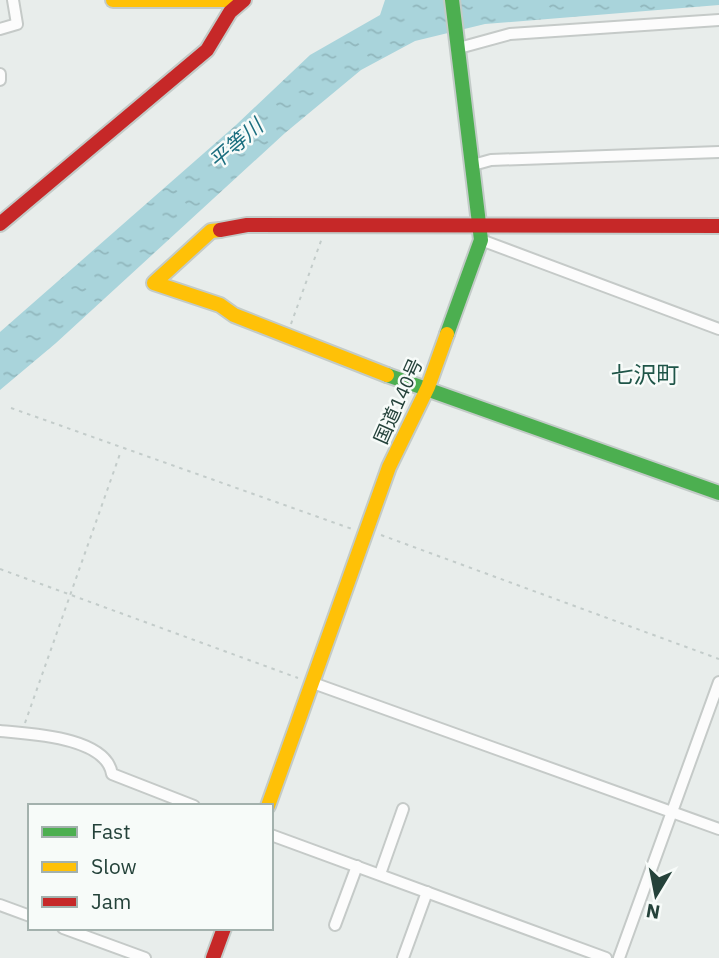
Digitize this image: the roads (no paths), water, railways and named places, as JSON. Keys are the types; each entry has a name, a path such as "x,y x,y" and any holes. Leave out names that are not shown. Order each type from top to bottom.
{"main road":[{"path":"113,0 228,0"},
{"path":"0,224 207,50 230,12 243,0"},
{"name":"国道140号","path":"269,804 389,467 428,387 481,234 452,0"},
{"path":"719,226 481,234 327,224 247,225 211,231 154,283 220,305 234,315 369,369 428,387 719,494"},
{"path":"213,958 222,930"}],"street":[{"path":"0,29 17,23 13,0"},
{"path":"459,46 510,34 719,20"},
{"path":"473,165 491,160 719,152"},
{"path":"481,234 719,329"},
{"path":"619,958 719,682"},
{"path":"313,683 719,829"},
{"path":"0,732 57,738 100,752 110,762 112,774 189,804"},
{"path":"380,874 403,809"},
{"path":"273,836 606,958"},
{"path":"335,925 357,866"},
{"path":"402,958 427,892"},
{"path":"0,905 28,915"},
{"path":"68,930 145,958"}],"water":[{"name":"平等川","path":"385,0 719,0 719,5 485,24 415,41 361,70 285,133 56,343 0,390 0,332 236,125 310,55 380,15"}],"district":[{"name":"七沢町","path":"645,375"}]}
